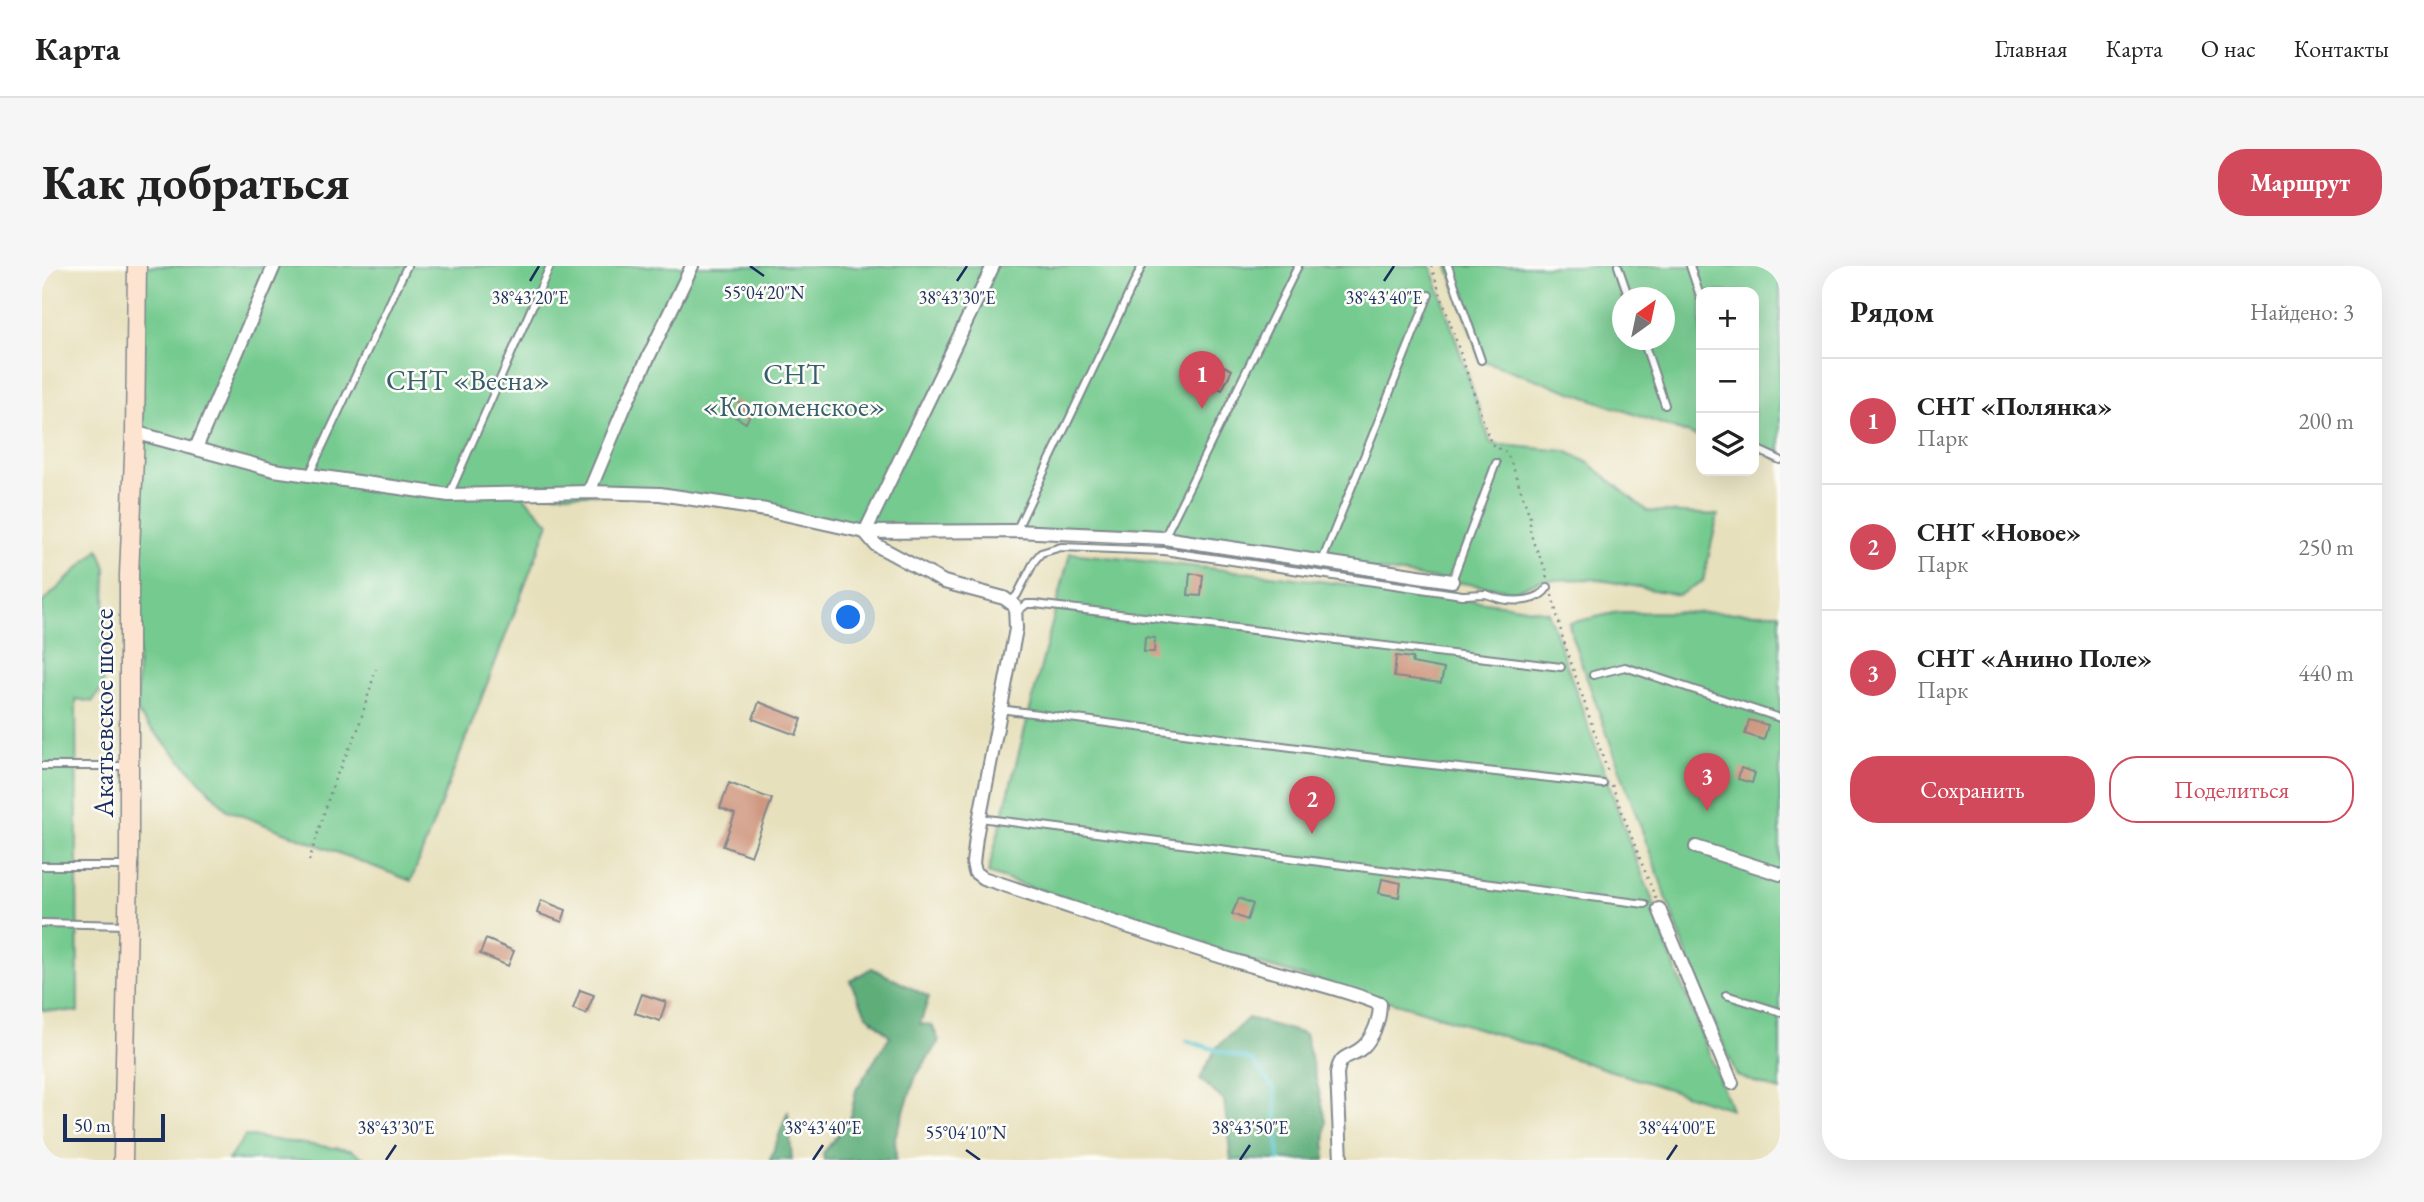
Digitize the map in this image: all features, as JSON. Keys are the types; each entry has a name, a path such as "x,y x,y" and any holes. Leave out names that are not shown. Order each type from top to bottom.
{"main road":[{"name":"Акатьевское шоссе","path":"123,1160 130,866 129,575 135,433 137,266"}],"street":[{"path":"196,448 274,266"},
{"path":"589,492 625,406 692,266"},
{"path":"865,532 993,266"},
{"path":"141,434 274,470 449,495 589,492 673,496 766,510 865,532 1016,531 1164,538 1452,580"},
{"path":"865,532 876,545 944,582 1004,598 1013,608 1016,629 980,818 973,863 975,873 982,878 1190,947 1352,993 1380,1004 1380,1015 1367,1042 1341,1059 1338,1064 1336,1074 1341,1160"},
{"path":"1696,847 1780,874"},
{"path":"1659,909 1732,1083"}],"lane":[{"path":"309,475 407,266"},
{"path":"449,495 550,266"},
{"path":"1016,531 1142,266"},
{"path":"1164,538 1298,266"},
{"path":"1448,266 1481,360"},
{"path":"1618,266 1625,287"},
{"path":"1690,266 1697,287"},
{"path":"1322,561 1429,295"},
{"path":"1646,350 1665,405"},
{"path":"1759,450 1780,460"},
{"path":"1452,580 1496,463"},
{"path":"1013,608 1035,560 1047,550 1060,547 1164,551 1462,595 1487,594 1512,601 1534,598 1544,594 1548,587"},
{"path":"1013,608 1035,604 1561,667"},
{"path":"1593,674 1625,667 1780,718"},
{"path":"1000,709 1430,765 1603,784"},
{"path":"42,766 128,766"},
{"path":"980,818 1645,904"},
{"path":"42,866 130,866"},
{"path":"42,923 129,925"},
{"path":"1726,995 1780,1012"}],"path":[{"path":"1431,266 1491,444 1507,453 1514,470 1530,517 1533,542 1546,570 1548,587 1557,607 1563,639 1645,877 1659,909"},
{"path":"309,861 334,781 357,732 376,669"}],"green space":[{"path":"145,266 1431,266 1491,444 1566,451 1589,463 1647,511 1718,515 1703,581 1679,595 1596,579 1541,580 1515,591 1164,538 865,532 660,494 521,494 549,523 411,881 227,810 137,713"},
{"path":"1448,266 1780,266 1780,460 1759,450 1759,287 1696,287 1696,436 1481,360"},
{"path":"99,549 106,568 103,687 92,702 76,699 78,1012 42,1010 42,603"},
{"path":"1070,553 1271,575 1548,612 1652,899 1665,942 1731,1109 1423,1011 1211,950 988,873"},
{"path":"1618,612 1780,613 1780,1091 1737,1076 1698,985 1572,637 1569,623"},
{"path":"872,968 929,997 920,1024 932,1025 939,1041 916,1076 895,1137 896,1160 824,1160 823,1153 850,1120 856,1090 890,1036 866,1014 850,981"},
{"path":"1248,1018 1305,1034 1326,1120 1325,1160 1231,1160 1224,1101 1200,1079 1216,1048"},
{"path":"788,1111 792,1160 770,1160"},
{"path":"245,1136 350,1150 367,1160 228,1160"}],"building":[{"path":"1220,364 1232,370 1222,390 1210,384"},
{"path":"734,400 752,410 746,423 727,412"},
{"path":"1190,573 1203,575 1201,596 1188,595"},
{"path":"1145,637 1155,638 1154,652 1144,652"},
{"path":"1396,656 1413,658 1412,663 1444,669 1441,683 1394,677"},
{"path":"759,702 802,719 796,735 753,719"},
{"path":"1749,720 1768,725 1764,740 1745,734"},
{"path":"1741,768 1755,773 1752,783 1738,779"},
{"path":"729,783 772,799 751,856 723,846 735,814 720,808"},
{"path":"1382,879 1401,883 1399,897 1379,893"},
{"path":"1239,898 1253,904 1247,920 1232,914"},
{"path":"541,900 566,910 562,922 537,913"},
{"path":"486,939 514,951 508,966 480,954"},
{"path":"580,990 594,995 586,1014 573,1009"},
{"path":"642,994 666,1002 660,1021 635,1013"}],"waterway":[{"path":"1187,1041 1253,1061 1275,1090 1279,1160"}],"place":[{"name":"СНТ «Полянка»","path":"1202,409"},
{"name":"СНТ «Анино Поле»","path":"1707,811"},
{"name":"СНТ «Новое»","path":"1312,834"}],"park label":[{"name":"СНТ «Весна»","path":"468,380"},
{"name":"СНТ «Коломенское»","path":"794,390"}]}
